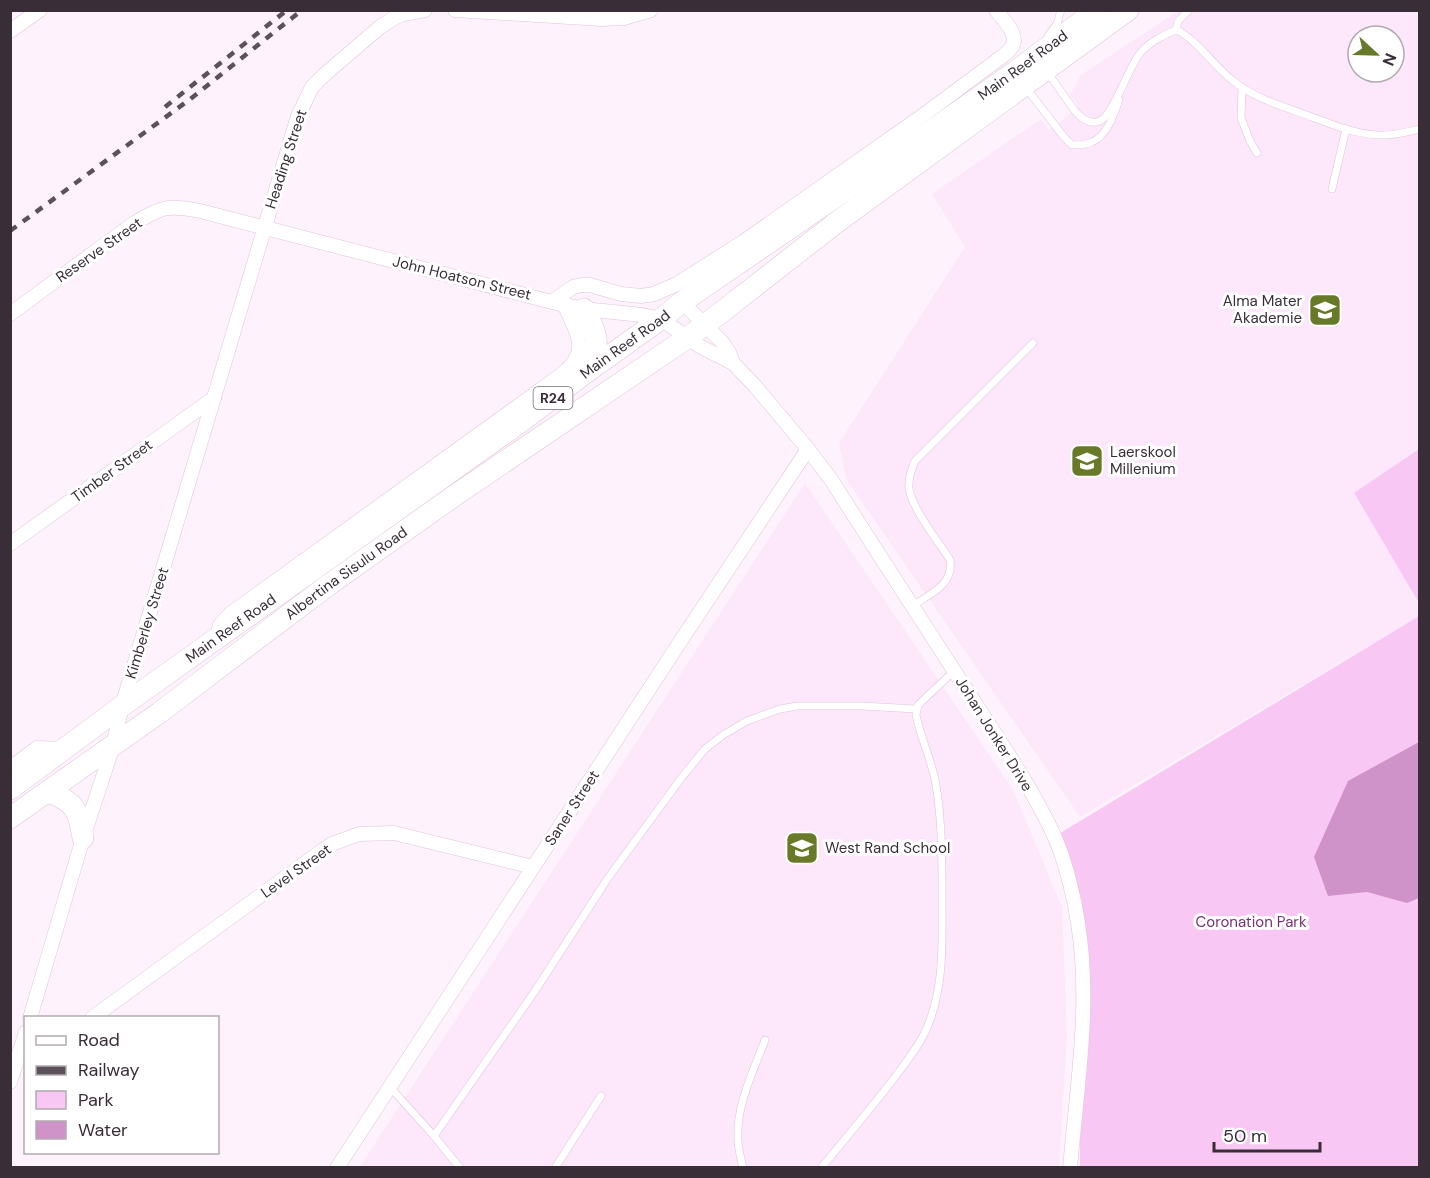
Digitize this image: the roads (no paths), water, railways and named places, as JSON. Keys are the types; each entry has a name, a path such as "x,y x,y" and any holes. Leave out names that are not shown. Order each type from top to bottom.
{"main road":[{"name":"Main Reef Road","path":"687,338 837,222 923,160 1097,10"},
{"name":"Main Reef Road","path":"10,789 122,706 526,418 682,302 873,172 1020,78 1047,70 1128,10"},
{"path":"566,305 594,330 597,346 588,371"},
{"name":"Albertina Sisulu Road","path":"10,818 159,713 327,586 687,338"},
{"path":"48,792 61,796 72,805 80,820 83,838"}],"street":[{"path":"10,31 40,10"},
{"name":"Heading Street","path":"265,228 298,116 312,87 380,27 394,18 425,10"},
{"path":"455,10 602,20 624,18 651,10"},
{"path":"217,639 220,625 230,614 561,375 577,358 579,350 579,342 566,305 573,287 590,285 630,296 654,294 677,284 713,261 918,119 1000,58 1011,48 1015,40 996,10"},
{"name":"Reserve Street","path":"10,314 152,212 164,208 182,207 265,228"},
{"name":"John Hoatson Street","path":"265,228 566,305 661,319"},
{"name":"Kimberley Street","path":"30,1016 113,746 122,706 265,228"},
{"name":"Johan Jonker Drive","path":"682,302 722,342 733,363"},
{"name":"Johan Jonker Drive","path":"661,319 687,338 733,363 808,449 832,481 954,671 1024,781 1053,833 1072,895 1083,959 1084,1007 1070,1167"},
{"name":"Timber Street","path":"10,544 214,398"},
{"name":"Saner Street","path":"337,1167 808,449"},
{"path":"10,768 37,748 65,749"},
{"name":"Level Street","path":"93,1016 323,850 352,836 400,834 533,867"},
{"path":"11,1078 24,1038"},
{"path":"11,1078 24,1067"}],"lane":[{"path":"1061,10 1056,27 1020,78 1064,137 1072,145 1092,143 1103,134 1115,110 1121,89"},
{"path":"1176,31 1178,21 1189,10"},
{"path":"1047,70 1075,111 1090,122 1098,122 1105,117 1141,52 1169,33 1176,31 1189,38 1242,88 1272,103 1361,133 1387,135 1419,129"},
{"path":"1242,88 1241,118 1257,153"},
{"path":"1332,189 1346,129"},
{"path":"912,606 942,586 951,568 950,560 916,507 909,489 910,473 915,461 1033,343"},
{"path":"821,1167 914,1051 926,1031 934,1009 941,964 940,816 936,784 916,720 916,709 954,671"},
{"path":"434,1136 535,991 608,878 705,749 747,721 780,709 796,706 862,706 916,709"},
{"path":"743,1167 738,1141 739,1118 742,1102 765,1040"},
{"path":"390,1087 460,1167"},
{"path":"555,1167 601,1096"}],"water":[{"path":"1419,742 1419,898 1407,903 1367,892 1328,896 1314,857 1348,781"}],"railway":[{"path":"165,107 287,10"},
{"path":"10,231 189,100 302,10"}],"place":[{"name":"Alma Mater Akademie","path":"1325,310"},
{"name":"Laerskool Millenium","path":"1087,461"},
{"name":"West Rand School","path":"802,848"}],"park label":[{"name":"Coronation Park","path":"1251,922"}]}
